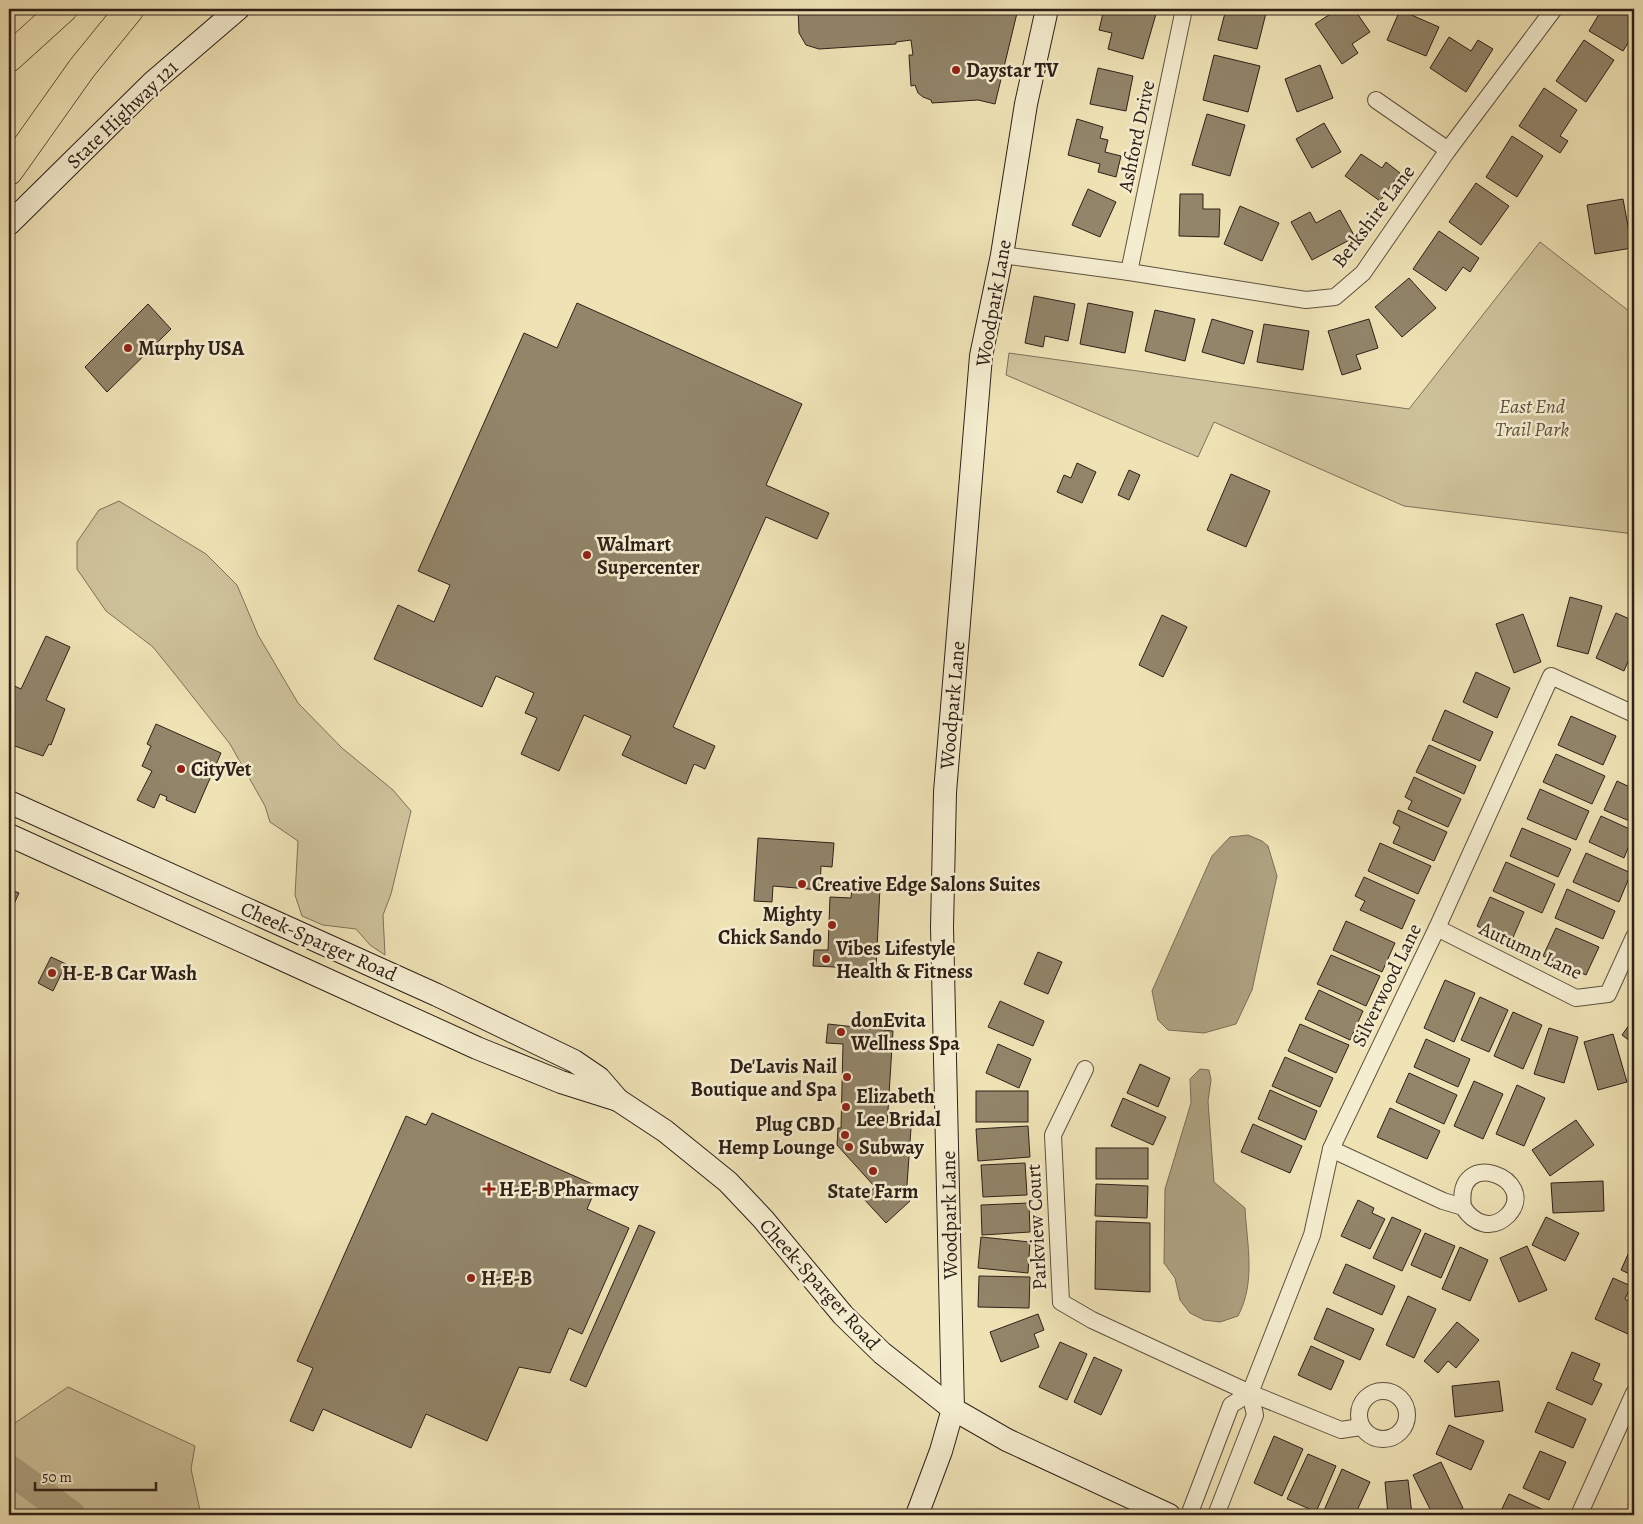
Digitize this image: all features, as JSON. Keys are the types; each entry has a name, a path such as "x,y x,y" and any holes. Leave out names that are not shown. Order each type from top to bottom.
{"highway":[{"path":"9,58 63,9"},
{"path":"9,171 82,68 130,9"}],"main road":[{"name":"State Highway 121","path":"9,224 153,82 238,9"},
{"name":"Woodpark Lane","path":"917,1515 941,1451 953,1409 942,927 945,792 981,356 1002,255 1026,104 1047,9"},
{"name":"Cheek-Sparger Road","path":"9,802 436,995 574,1061 599,1078 618,1100 665,1131 728,1182 763,1219 843,1315 882,1353 953,1409 1007,1440 1169,1515"},
{"name":"Cheek-Sparger Road","path":"9,835 424,1024 561,1082 618,1100"},
{"path":"258,948 270,919"},
{"path":"424,1024 436,995"}],"street":[{"name":"Ashford Drive","path":"1129,272 1184,9"},
{"name":"Berkshire Lane","path":"1002,255 1129,272 1306,300 1335,297 1363,272 1448,150 1554,9"},
{"path":"1376,100 1448,150"},
{"name":"Silverwood Lane","path":"1250,1393 1312,1236 1331,1149 1437,928 1551,676 1634,714"},
{"name":"Autumn Lane","path":"1437,928 1576,998 1608,994 1634,937"},
{"name":"Parkview Court","path":"1085,1069 1053,1135 1061,1302 1092,1320 1250,1393"},
{"path":"1331,1149 1443,1201 1463,1207"},
{"path":"1250,1393 1341,1430 1361,1427"},
{"path":"1189,1515 1231,1405 1250,1393"},
{"path":"1216,1515 1255,1414 1250,1393"},
{"path":"1579,1515 1634,1393"}],"green space":[{"name":"East End Trail Park","path":"1540,242 1634,315 1634,534 1404,506 1214,422 1198,457 1006,375 1009,353 1409,409"},
{"path":"119,501 206,554 237,585 258,635 298,703 342,748 393,790 411,811 391,894 383,915 385,955 370,945 356,929 323,925 302,916 295,895 298,841 270,822 265,806 230,744 153,647 106,611 77,569 77,542 99,510"},
{"path":"68,1387 195,1446 191,1469 201,1515 9,1515 9,1427"}],"shaded area":[{"path":"1248,835 1268,846 1277,876 1252,990 1236,1024 1204,1033 1168,1030 1158,1020 1152,991 1212,856 1230,837"},
{"path":"1200,1069 1209,1070 1211,1080 1208,1101 1214,1182 1245,1208 1249,1263 1247,1290 1238,1316 1220,1322 1204,1320 1190,1313 1180,1300 1175,1278 1164,1263 1165,1189 1191,1103 1190,1079"}],"building":[{"name":"Daystar TV","path":"798,9 1018,9 995,104 978,100 932,103 931,100 923,97 918,93 915,85 911,86 909,55 913,55 911,40 896,42 896,44 819,49 806,45 799,33"},
{"path":"1104,9 1136,9 1156,14 1143,59 1108,49 1112,33 1099,30"},
{"path":"1226,9 1267,9 1257,49 1218,40"},
{"path":"1338,9 1354,9 1370,32 1352,44 1358,53 1342,64 1315,24"},
{"path":"1602,9 1634,10 1634,39 1631,38 1623,51 1589,31"},
{"path":"1400,10 1439,27 1426,56 1387,40"},
{"path":"1449,37 1471,51 1478,40 1493,49 1466,92 1430,68"},
{"path":"1584,40 1614,60 1586,102 1556,81"},
{"path":"1214,55 1260,66 1248,112 1203,100"},
{"path":"1320,65 1333,98 1297,112 1285,79"},
{"path":"1098,68 1133,76 1126,111 1090,104"},
{"path":"1544,88 1577,110 1560,136 1568,141 1560,153 1519,126"},
{"path":"1207,114 1245,125 1230,176 1192,165"},
{"path":"1077,119 1103,127 1100,138 1108,140 1105,152 1121,156 1116,177 1098,172 1100,164 1068,155"},
{"path":"1324,123 1341,152 1312,168 1296,139"},
{"path":"1512,136 1543,156 1517,197 1486,177"},
{"path":"1361,154 1382,168 1386,162 1400,173 1380,201 1345,176"},
{"path":"1476,183 1509,206 1481,245 1449,222"},
{"path":"1088,189 1116,202 1100,237 1072,225"},
{"path":"1180,194 1203,194 1203,209 1220,209 1219,237 1179,236"},
{"path":"1623,199 1632,248 1595,254 1587,205"},
{"path":"1240,206 1279,223 1262,261 1224,244"},
{"path":"1340,210 1355,237 1312,260 1291,222 1310,212 1316,223"},
{"path":"1439,231 1479,258 1470,272 1463,267 1446,291 1413,269"},
{"path":"1409,278 1436,308 1402,337 1375,307"},
{"path":"1634,279 1634,293 1628,288"},
{"path":"1034,296 1075,304 1068,341 1045,336 1043,347 1025,343"},
{"name":"Walmart Supercenter","path":"577,303 802,404 766,485 829,513 817,539 766,517 673,727 715,746 705,769 694,764 686,784 622,755 631,736 584,715 559,771 521,754 537,718 525,713 534,693 496,676 482,707 374,659 398,605 434,622 450,585 418,571 524,333 557,348"},
{"path":"1088,303 1133,312 1125,353 1080,344"},
{"name":"Murphy USA","path":"148,304 171,329 107,392 85,367"},
{"path":"1155,310 1195,319 1185,361 1145,351"},
{"path":"1212,319 1253,331 1244,364 1202,352"},
{"path":"1369,319 1378,348 1356,355 1361,369 1342,375 1328,331"},
{"path":"1264,324 1309,331 1303,370 1257,362"},
{"path":"1077,463 1096,472 1082,503 1057,492 1064,475 1071,478"},
{"path":"1129,470 1140,475 1129,500 1118,495"},
{"path":"1231,474 1270,491 1246,547 1207,530"},
{"path":"1570,597 1602,606 1588,654 1557,646"},
{"path":"1616,613 1634,621 1634,647 1624,671 1596,658"},
{"path":"1523,614 1541,662 1514,673 1496,624"},
{"path":"1162,615 1187,627 1163,677 1139,665"},
{"path":"46,636 70,647 46,700 65,709 51,745 49,744 43,756 9,744 9,688 10,684 21,689"},
{"path":"1634,661 1634,674 1629,672"},
{"path":"1476,672 1510,688 1497,718 1463,702"},
{"path":"1445,710 1493,732 1480,761 1432,740"},
{"path":"1571,716 1616,736 1603,765 1558,745"},
{"name":"CityVet","path":"156,724 221,753 195,813 166,800 167,797 160,794 154,808 137,800 152,771 142,766 151,746 147,744"},
{"path":"1429,745 1476,766 1464,794 1416,772"},
{"path":"1556,754 1605,776 1592,804 1543,782"},
{"path":"1414,777 1461,799 1448,827 1408,809 1412,801 1405,797"},
{"path":"1617,781 1634,789 1634,823 1604,810"},
{"path":"1540,789 1589,811 1576,840 1527,819"},
{"path":"1398,810 1447,832 1434,861 1393,843 1400,827 1393,823"},
{"path":"1601,816 1634,831 1634,851 1628,848 1624,858 1589,842"},
{"path":"1522,828 1571,849 1558,877 1510,856"},
{"path":"758,838 834,843 832,867 821,866 820,890 773,886 772,902 754,901"},
{"path":"1380,843 1431,866 1418,894 1368,871"},
{"path":"1586,853 1631,873 1619,902 1573,882"},
{"path":"1506,862 1555,884 1542,913 1493,891"},
{"path":"1364,877 1415,900 1402,929 1360,910 1365,901 1355,896"},
{"path":"852,886 880,887 876,969 813,966 814,950 828,950 830,897 851,898"},
{"path":"9,889 19,893 9,915"},
{"path":"1567,889 1615,911 1603,939 1555,918"},
{"path":"1490,897 1524,912 1511,942 1477,926"},
{"path":"1346,921 1395,943 1382,972 1333,950"},
{"path":"1556,928 1599,947 1586,975 1543,956"},
{"path":"1038,952 1062,962 1048,994 1024,984"},
{"path":"1331,955 1380,976 1366,1006 1317,984"},
{"name":"H-E-B Car Wash","path":"51,957 66,964 53,991 38,983"},
{"path":"1445,980 1475,993 1454,1042 1424,1028"},
{"path":"1319,990 1363,1011 1350,1040 1305,1019"},
{"path":"1480,997 1508,1010 1489,1052 1461,1040"},
{"path":"1000,1001 1044,1021 1033,1046 988,1027"},
{"path":"1513,1012 1542,1025 1523,1069 1494,1056"},
{"path":"1634,1018 1634,1044 1622,1035"},
{"path":"828,1024 893,1031 887,1126 911,1128 907,1185 901,1191 910,1201 886,1223 863,1198 875,1187 837,1145 838,1128 841,1128 843,1044 826,1043"},
{"path":"1300,1024 1349,1045 1336,1073 1288,1051"},
{"path":"1549,1028 1578,1037 1564,1083 1534,1074"},
{"path":"1613,1034 1627,1082 1598,1090 1584,1042"},
{"path":"1426,1039 1470,1059 1458,1087 1414,1067"},
{"path":"998,1044 1031,1059 1019,1088 986,1073"},
{"path":"1285,1057 1333,1078 1320,1107 1272,1086"},
{"path":"1140,1064 1170,1078 1158,1107 1127,1093"},
{"path":"1409,1073 1457,1095 1444,1124 1396,1102"},
{"path":"1474,1081 1503,1094 1483,1139 1454,1126"},
{"path":"1517,1085 1545,1098 1524,1146 1496,1134"},
{"path":"1270,1090 1317,1111 1305,1140 1258,1119"},
{"path":"976,1091 1028,1091 1028,1122 976,1122"},
{"path":"1123,1098 1166,1117 1153,1145 1111,1126"},
{"path":"1390,1108 1440,1131 1427,1159 1377,1137"},
{"name":"H-E-B","path":"432,1113 597,1186 587,1209 629,1228 582,1334 569,1328 550,1373 519,1367 487,1441 426,1414 411,1448 323,1409 313,1431 290,1421 313,1368 297,1361 406,1116 426,1125"},
{"path":"1576,1120 1594,1145 1550,1176 1532,1150"},
{"path":"1253,1124 1302,1146 1290,1173 1241,1152"},
{"path":"1028,1126 1030,1157 978,1161 976,1129"},
{"path":"1096,1148 1148,1148 1148,1179 1096,1179"},
{"path":"1025,1163 1027,1195 983,1197 981,1165"},
{"path":"1603,1181 1604,1211 1553,1213 1551,1183"},
{"path":"1096,1184 1148,1186 1147,1218 1095,1216"},
{"path":"1358,1200 1374,1208 1372,1213 1385,1219 1370,1249 1341,1236"},
{"path":"1029,1203 1030,1232 982,1235 981,1205"},
{"path":"1392,1217 1421,1230 1402,1271 1373,1258"},
{"path":"1546,1217 1579,1233 1565,1261 1532,1245"},
{"path":"1096,1221 1150,1223 1150,1292 1095,1289"},
{"path":"639,1225 655,1232 586,1387 570,1380"},
{"path":"1425,1233 1455,1246 1441,1278 1411,1265"},
{"path":"981,1237 1030,1242 1028,1273 978,1268"},
{"path":"1634,1241 1634,1276 1621,1270"},
{"path":"1527,1246 1547,1290 1519,1302 1500,1258"},
{"path":"1460,1247 1488,1260 1470,1301 1442,1289"},
{"path":"1346,1264 1395,1286 1382,1315 1333,1293"},
{"path":"979,1276 1030,1277 1029,1308 978,1307"},
{"path":"1613,1278 1631,1286 1625,1299 1634,1304 1634,1319 1628,1334 1595,1319"},
{"path":"1408,1296 1436,1309 1414,1358 1386,1345"},
{"path":"1327,1308 1374,1329 1360,1360 1314,1339"},
{"path":"1038,1314 1044,1330 1034,1334 1039,1347 1001,1362 990,1332"},
{"path":"1457,1322 1479,1340 1456,1368 1448,1361 1438,1373 1424,1361"},
{"path":"1060,1342 1087,1354 1067,1400 1039,1387"},
{"path":"1311,1346 1344,1361 1331,1390 1298,1375"},
{"path":"1572,1352 1600,1364 1593,1380 1602,1384 1592,1405 1556,1389"},
{"path":"1094,1357 1122,1370 1101,1415 1074,1402"},
{"path":"1499,1381 1503,1411 1455,1417 1452,1386"},
{"path":"1548,1402 1586,1419 1573,1448 1535,1432"},
{"path":"1449,1425 1484,1441 1471,1470 1436,1454"},
{"path":"1274,1436 1303,1449 1282,1496 1254,1483"},
{"path":"1540,1451 1566,1462 1549,1500 1523,1488"},
{"path":"1308,1454 1336,1466 1316,1512 1287,1499"},
{"path":"1441,1462 1463,1508 1447,1515 1433,1515 1413,1475"},
{"path":"1342,1469 1370,1482 1355,1515 1322,1515"},
{"path":"1408,1480 1412,1515 1388,1515 1385,1482"},
{"path":"1634,1491 1634,1508 1628,1505"},
{"path":"1509,1494 1546,1511 1543,1515 1499,1515"}],"waterway":[{"path":"9,1469 71,1515"}],"place":[{"name":"Daystar TV","path":"956,70"},
{"name":"Murphy USA","path":"128,348"},
{"name":"Walmart Supercenter","path":"587,555"},
{"name":"CityVet","path":"181,769"},
{"name":"Creative Edge Salons Suites","path":"802,884"},
{"name":"Mighty Chick Sando","path":"832,925"},
{"name":"Vibes Lifestyle Health & Fitness","path":"826,959"},
{"name":"H-E-B Car Wash","path":"52,973"},
{"name":"donEvita Wellness Spa","path":"841,1032"},
{"name":"De'Lavis Nail Boutique and Spa","path":"847,1077"},
{"name":"Elizabeth Lee Bridal","path":"846,1107"},
{"name":"Plug CBD Hemp Lounge","path":"845,1135"},
{"name":"Subway","path":"849,1147"},
{"name":"State Farm","path":"873,1171"},
{"name":"H-E-B Pharmacy","path":"489,1189"},
{"name":"H-E-B","path":"471,1278"}]}
